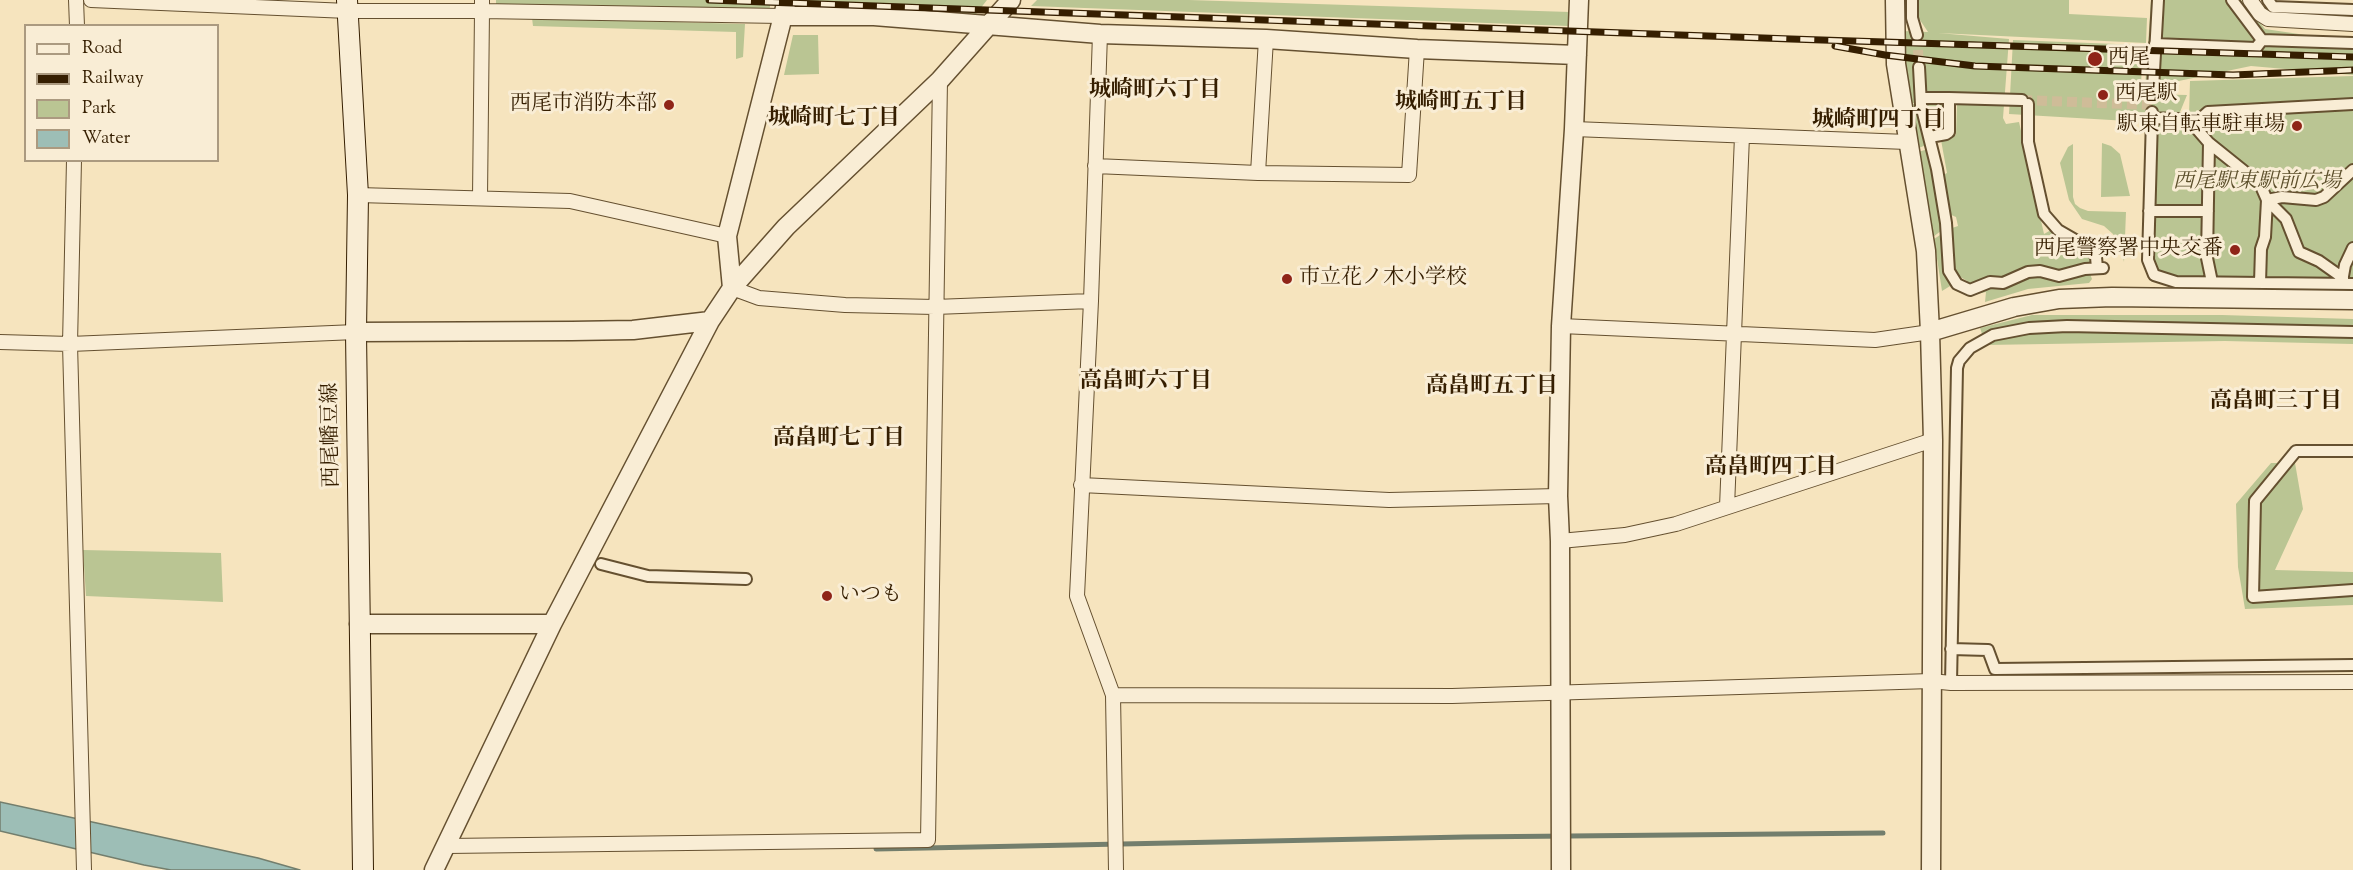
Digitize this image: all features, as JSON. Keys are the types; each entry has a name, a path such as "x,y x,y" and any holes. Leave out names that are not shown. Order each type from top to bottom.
{"main road":[{"name":"西尾幡豆線","path":"348,5 358,195 356,332 363,870"}],"street":[{"path":"76,0 77,24"},
{"path":"91,0 348,5 784,8 1100,34 1266,39 1417,49 1577,55"},
{"path":"434,870 552,624 710,321 732,288 786,227 940,80 1011,0"},
{"path":"1562,870 1558,496 1561,326 1574,129 1579,0"},
{"path":"1895,0 1896,64 1926,251 1930,332 1933,440 1931,870"},
{"path":"1912,0 1912,18 1917,35"},
{"path":"2153,89 2158,0"},
{"path":"2232,0 2262,40"},
{"path":"2250,0 2260,14 2268,19 2353,24"},
{"path":"2268,0 2273,7 2353,10"},
{"path":"480,197 482,6"},
{"path":"732,288 727,236 784,8"},
{"path":"1100,34 1091,301 1077,596 1113,695 1116,870"},
{"path":"1258,173 1266,39"},
{"path":"2156,44 2256,48 2262,40"},
{"path":"2262,40 2353,43"},
{"path":"1095,166 1258,173 1409,176 1417,49"},
{"path":"1919,67 1920,98 1930,137 1946,223 1949,271 1957,284 1970,290 1990,282 2003,283 2028,272 2040,271 2065,275 2100,268 2091,249 2058,230 2043,214 2028,142 2025,102 1920,98"},
{"path":"447,846 928,840 940,80"},
{"path":"1930,137 1949,132 1949,98"},
{"path":"2196,128 2198,121 2208,112 2353,104"},
{"path":"2260,283 2261,249 2265,237 2267,200 2264,190 2256,179 2209,143 2196,128 2178,119 2152,115 2148,260 2154,275 2176,282 2260,283 2346,282"},
{"path":"1574,129 1907,142"},
{"path":"1727,507 1742,136"},
{"path":"2209,143 2207,258 2212,282"},
{"path":"74,162 70,344 84,870"},
{"path":"2267,200 2282,197 2316,200 2324,197 2353,170"},
{"path":"358,195 570,201 727,236"},
{"path":"2267,200 2286,219 2299,252 2319,261 2346,282"},
{"path":"2149,211 2208,211"},
{"path":"2346,282 2345,265 2353,248"},
{"path":"732,288 759,298 845,305 935,307 1091,301"},
{"path":"1561,326 1875,340 1930,332 2014,307 2059,299 2112,297 2353,300"},
{"path":"0,342 70,344 356,332 633,330 710,321"},
{"path":"1951,683 1957,368 1959,361 1970,348 1993,335 2029,328 2067,326 2353,332"},
{"path":"1560,541 1625,535 1676,524 1933,440"},
{"path":"2353,451 2296,451 2255,501 2253,597 2353,590"},
{"path":"1081,485 1389,500 1558,496"},
{"path":"602,564 648,576 746,579"},
{"path":"359,624 552,624"},
{"path":"1951,649 1988,650 1995,669 2353,665"},
{"path":"1113,695 1452,696 1931,681 1951,683 2353,682"}],"green space":[{"path":"496,0 771,0 769,13 496,7"},
{"path":"792,0 987,0 973,18 788,11"},
{"path":"1037,0 1189,0 1570,12 1568,26 1031,6"},
{"path":"1918,0 2069,0 2069,14 2147,18 2146,43 1938,33 2009,39 2003,118 2006,124 2019,122 2044,234 2051,230 2054,221 2077,237 2091,258 2089,261 2092,261 2095,273 2090,274 2092,279 2089,283 2028,289 1985,302 1986,292 1968,296 1952,289 1967,281 1959,276 1960,280 1942,291 1934,239 1958,226 1956,217 1949,214 1943,175 1947,173 1941,140 1956,135 1957,104 1954,103 1953,133 1919,148 1913,104 1938,103 1910,103 1902,31 1928,32 1918,17"},
{"path":"2151,0 2241,0 2265,29 2353,42 2353,75 2251,66 2145,88"},
{"path":"532,18 745,24 743,57 736,59 736,32 533,26"},
{"path":"793,35 818,35 819,74 784,75"},
{"name":"西尾駅東駅前広場","path":"2013,40 2142,45 2141,94 2187,95 2180,112 2165,115 2189,116 2190,81 2353,76 2353,280 2178,278 2159,272 2152,261 2156,116 2128,121 2009,114"},
{"path":"2102,143 2111,146 2120,154 2130,196 2101,197"},
{"path":"2073,144 2075,204 2088,211 2126,212 2124,262 2121,248 2113,234 2104,226 2082,219 2069,200 2060,163 2068,147"},
{"path":"1935,147 1950,224 1933,237 1918,152"},
{"path":"2032,315 2222,315 2353,319 2353,344 2225,341 1986,345 1980,328"},
{"path":"2271,463 2295,463 2303,509 2275,570 2353,572 2353,605 2245,609 2238,567 2236,504"},
{"path":"83,550 221,553 223,602 86,596"}],"water":[{"path":"0,802 258,858 300,870 171,870 144,865 0,831"}],"waterway":[{"path":"876,849 1465,837 1883,833"}],"tunnel":[{"path":"1917,35 1919,67"},
{"path":"2022,100 2152,105"}],"railway":[{"path":"709,0 2353,57"},
{"path":"1835,46 1885,55 1975,66 2233,75 2353,70"}],"place":[{"name":"西尾","path":"2095,59"},
{"name":"西尾駅","path":"2103,95"},
{"name":"西尾市消防本部","path":"669,105"},
{"name":"駅東自転車駐車場","path":"2297,126"},
{"name":"西尾警察署中央交番","path":"2235,250"},
{"name":"市立花ノ木小学校","path":"1287,279"},
{"name":"いつも","path":"827,596"}],"district":[{"name":"城崎町六丁目","path":"1155,92"},
{"name":"城崎町五丁目","path":"1461,104"},
{"name":"城崎町七丁目","path":"834,120"},
{"name":"城崎町四丁目","path":"1878,122"},
{"name":"高畠町六丁目","path":"1146,383"},
{"name":"高畠町五丁目","path":"1492,388"},
{"name":"高畠町三丁目","path":"2276,403"},
{"name":"高畠町七丁目","path":"839,440"},
{"name":"高畠町四丁目","path":"1771,469"}]}
